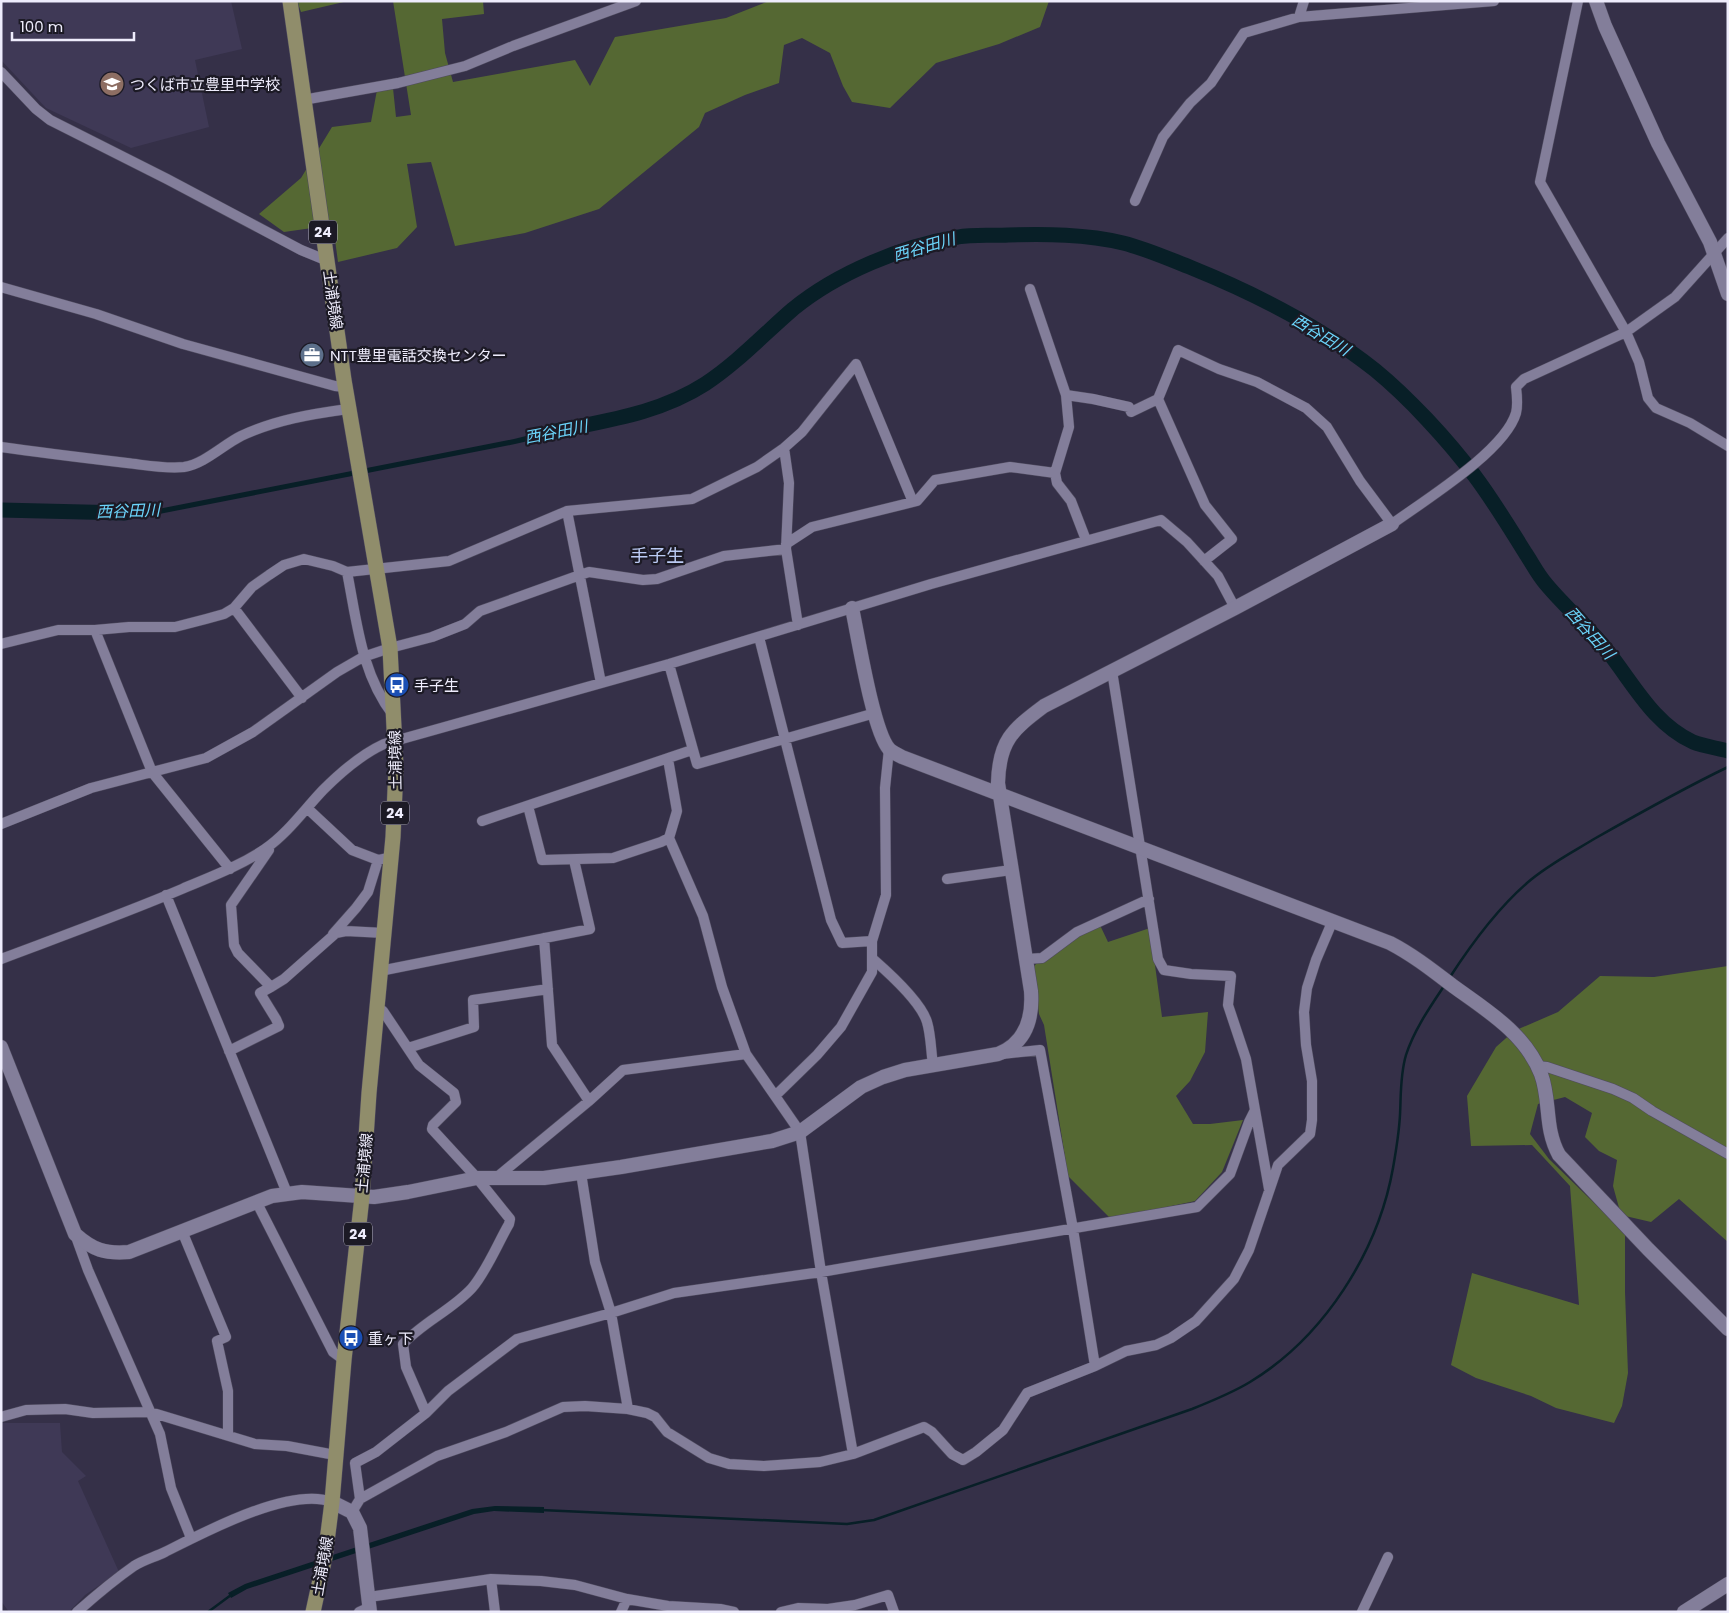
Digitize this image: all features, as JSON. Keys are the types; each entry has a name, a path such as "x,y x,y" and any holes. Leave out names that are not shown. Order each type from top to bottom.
{"main road":[{"name":"土浦境線","path":"290,1 348,409 390,648 396,798 385,859 384,933 362,1197 344,1360 332,1502 325,1557 313,1612"}],"street":[{"path":"303,100 388,85 464,66 636,1"},
{"path":"1299,17 1304,1"},
{"path":"1135,201 1163,137 1190,103 1211,83 1244,33 1299,17 1494,1"},
{"path":"1578,1 1540,182 1626,332 1639,362 1648,398 1656,408 1690,422 1728,446"},
{"path":"1596,1 1605,26 1658,144 1704,230 1728,294"},
{"path":"1,72 36,109 50,120 301,250 323,259 327,258"},
{"path":"998,1054 1011,1046 1020,1037 1028,1024 1032,1003 1027,959 999,795 998,764 1007,741 1021,723 1044,706 1235,608 1392,524 1477,462 1502,438 1509,429 1516,412 1516,387 1524,379 1626,332 1674,298 1728,238"},
{"path":"1,287 96,314 183,344 335,386 345,387"},
{"path":"1030,289 1066,395 1069,427 1055,473 1057,483 1071,501 1086,540"},
{"path":"1066,395 1128,407 1131,412 1158,400 1178,350 1220,369 1257,382 1306,408 1327,427 1360,481 1392,524"},
{"path":"1,644 58,630 179,626 224,614 234,608 252,588 269,575 284,565 304,559 334,566 347,572 449,560 567,511 692,499 757,467 784,448 802,432 856,364 913,502"},
{"path":"1158,400 1205,505 1232,539 1204,561"},
{"path":"1,447 167,467 186,466 203,459 240,436 263,427 286,419 348,409"},
{"path":"784,448 789,483 786,546 798,624"},
{"path":"1,824 91,788 206,758 253,732 337,672 363,657 432,637 465,624 480,611 589,572 642,580 657,579 724,556 786,546 812,527 913,502 935,480 1010,468 1055,473"},
{"path":"567,511 601,683"},
{"path":"1,959 230,869 281,837 324,789 358,760 378,747 395,740 669,664 798,624 1086,540 1161,520 1187,542 1218,576 1235,608"},
{"path":"347,572 363,657 373,682 394,716"},
{"path":"234,608 302,698"},
{"path":"852,608 875,713 889,749 902,757 999,795 1333,920 1397,946 1508,1027 1537,1066 1541,1075 1546,1094 1549,1128 1554,1145 1560,1155 1728,1329"},
{"path":"95,630 152,772 230,869"},
{"path":"759,637 831,920 842,943 872,941"},
{"path":"669,664 697,764 875,713"},
{"path":"1112,671 1158,959 1164,970 1191,974 1231,976 1228,1005 1246,1059 1269,1190"},
{"path":"775,1096 817,1055 841,1027 872,972 874,960 872,941 886,895 885,788 889,749"},
{"path":"482,820 692,750"},
{"path":"668,759 678,811 669,838 702,916 722,987 746,1054 800,1132 821,1272 853,1454"},
{"path":"528,806 542,860 613,858 669,838"},
{"path":"229,1051 278,1026 276,1019 260,993 284,979 332,935 368,892 385,859 352,850 307,808"},
{"path":"269,846 269,850 232,905 234,945 238,953 271,987"},
{"path":"380,971 590,929 574,860"},
{"path":"947,880 1011,870"},
{"path":"166,895 287,1193"},
{"path":"1027,959 1042,958 1076,932 1149,899"},
{"path":"352,1512 360,1499 437,1456 506,1432 563,1407 585,1406 628,1409 655,1417 667,1432 688,1447 709,1458 729,1464 788,1465 820,1462 853,1454 924,1427 932,1432 952,1454 963,1460 1004,1430 1027,1393 1096,1366 1126,1351 1156,1345 1171,1338 1196,1321 1234,1279 1248,1250 1278,1165 1310,1134 1312,1081 1306,1045 1304,1012 1307,988 1316,960 1333,920"},
{"path":"332,935 346,931 384,933"},
{"path":"544,938 552,1046 590,1101"},
{"path":"874,960 891,974 916,1003 927,1022 933,1065"},
{"path":"408,1048 474,1027 473,1000 548,989"},
{"path":"377,1010 383,1011 419,1064 454,1093 456,1102 433,1125 432,1129 477,1178 510,1219 509,1224 472,1287 403,1344 406,1367 426,1413"},
{"path":"1,1047 88,1270 160,1434 171,1488 191,1538"},
{"path":"75,1234 88,1245 97,1249 114,1253 129,1252 256,1201 287,1193 302,1192 362,1197 393,1195 477,1178 544,1178 772,1141 800,1132 861,1087 883,1077 905,1070 933,1065 998,1054 1015,1054 1040,1050 1096,1366"},
{"path":"497,1178 590,1101 623,1070 746,1054"},
{"path":"1537,1066 1546,1067 1613,1089 1633,1098 1652,1111 1728,1154"},
{"path":"360,1499 355,1463 376,1452 426,1413 448,1392 517,1339 674,1293 821,1272 1197,1207 1230,1174 1255,1110"},
{"path":"580,1173 594,1262 611,1313 628,1409"},
{"path":"256,1201 333,1352 344,1360"},
{"path":"182,1231 226,1336 217,1341 228,1391 228,1435"},
{"path":"1,1417 26,1410 65,1409 93,1413 150,1412 255,1444 287,1446 335,1455"},
{"path":"78,1612 136,1565 191,1538 273,1504 317,1498 332,1502 352,1512 360,1528 367,1607 491,1579 541,1581 575,1585 627,1599 668,1606 720,1609 734,1612"},
{"path":"1362,1612 1388,1557"},
{"path":"491,1579 494,1612"},
{"path":"1684,1612 1728,1584"},
{"path":"781,1612 798,1608 828,1610 855,1605 888,1595 894,1612"},
{"path":"622,1612 627,1599"}],"shaded area":[{"name":"つくば市立豊里中学校","path":"1,1 231,1 242,49 195,60 209,127 131,148 46,108 1,60"},
{"path":"1,1423 60,1423 62,1452 86,1476 78,1481 119,1572 85,1595 69,1612 9,1612 1,1601"}],"green space":[{"path":"297,1 348,1 301,12"},
{"path":"393,1 483,1 484,14 442,19 445,53 453,82 575,60 590,86 615,37 726,18 769,1 1049,1 1040,27 999,44 936,63 890,108 852,102 843,86 830,53 802,38 784,45 779,83 745,95 705,113 699,127 599,209 525,233 455,246 431,162 407,164 417,227 397,248 338,262 333,225 284,232 259,214 301,178 332,127 371,122 377,90 393,88 396,117 411,115"},
{"path":"1099,923 1108,942 1150,928 1162,1017 1208,1012 1205,1052 1190,1081 1176,1096 1193,1124 1243,1120 1222,1172 1195,1201 1111,1219 1068,1176 1044,1025 1039,1014 1033,967 1042,958"},
{"path":"1728,966 1728,1242 1679,1199 1651,1222 1621,1215 1613,1186 1617,1160 1599,1151 1585,1137 1592,1113 1565,1097 1538,1104 1530,1134 1549,1159 1625,1233 1628,1373 1622,1406 1614,1423 1556,1408 1531,1396 1476,1378 1451,1365 1472,1273 1579,1305 1570,1186 1532,1145 1471,1146 1467,1096 1496,1047 1514,1031 1558,1012 1600,976 1654,977"}],"water":[{"path":"566,426 567,432 515,444 149,516 105,516 105,511 148,511 514,439"},
{"path":"495,1506 544,1507 544,1513 494,1511 474,1514 247,1589 231,1598 228,1593 245,1584 472,1509"}],"waterway":[{"name":"西谷田川","path":"547,433 628,416 687,395 728,367 810,296 850,273 893,254 937,241 977,235 1066,235 1123,243 1192,268 1264,300 1333,340 1375,370 1414,406 1464,462 1481,484 1543,580 1602,644 1656,714 1667,725 1693,742 1728,751"},
{"name":"西谷田川","path":"1,510 125,513"},
{"path":"1450,977 1476,939 1495,916 1534,877 1611,830 1728,767"},
{"path":"541,1510 847,1524 874,1520 1192,1409 1222,1397 1250,1382 1277,1363 1324,1317 1344,1290 1361,1261 1375,1231 1386,1199 1393,1168 1406,1055 1418,1028 1444,986"},
{"path":"208,1612 231,1595"}],"place":[{"name":"つくば市立豊里中学校","path":"112,84"},
{"name":"NTT豊里電話交換センター","path":"312,355"},
{"name":"手子生","path":"397,685"},
{"name":"重ヶ下","path":"351,1338"}],"district":[{"name":"手子生","path":"657,555"}]}
